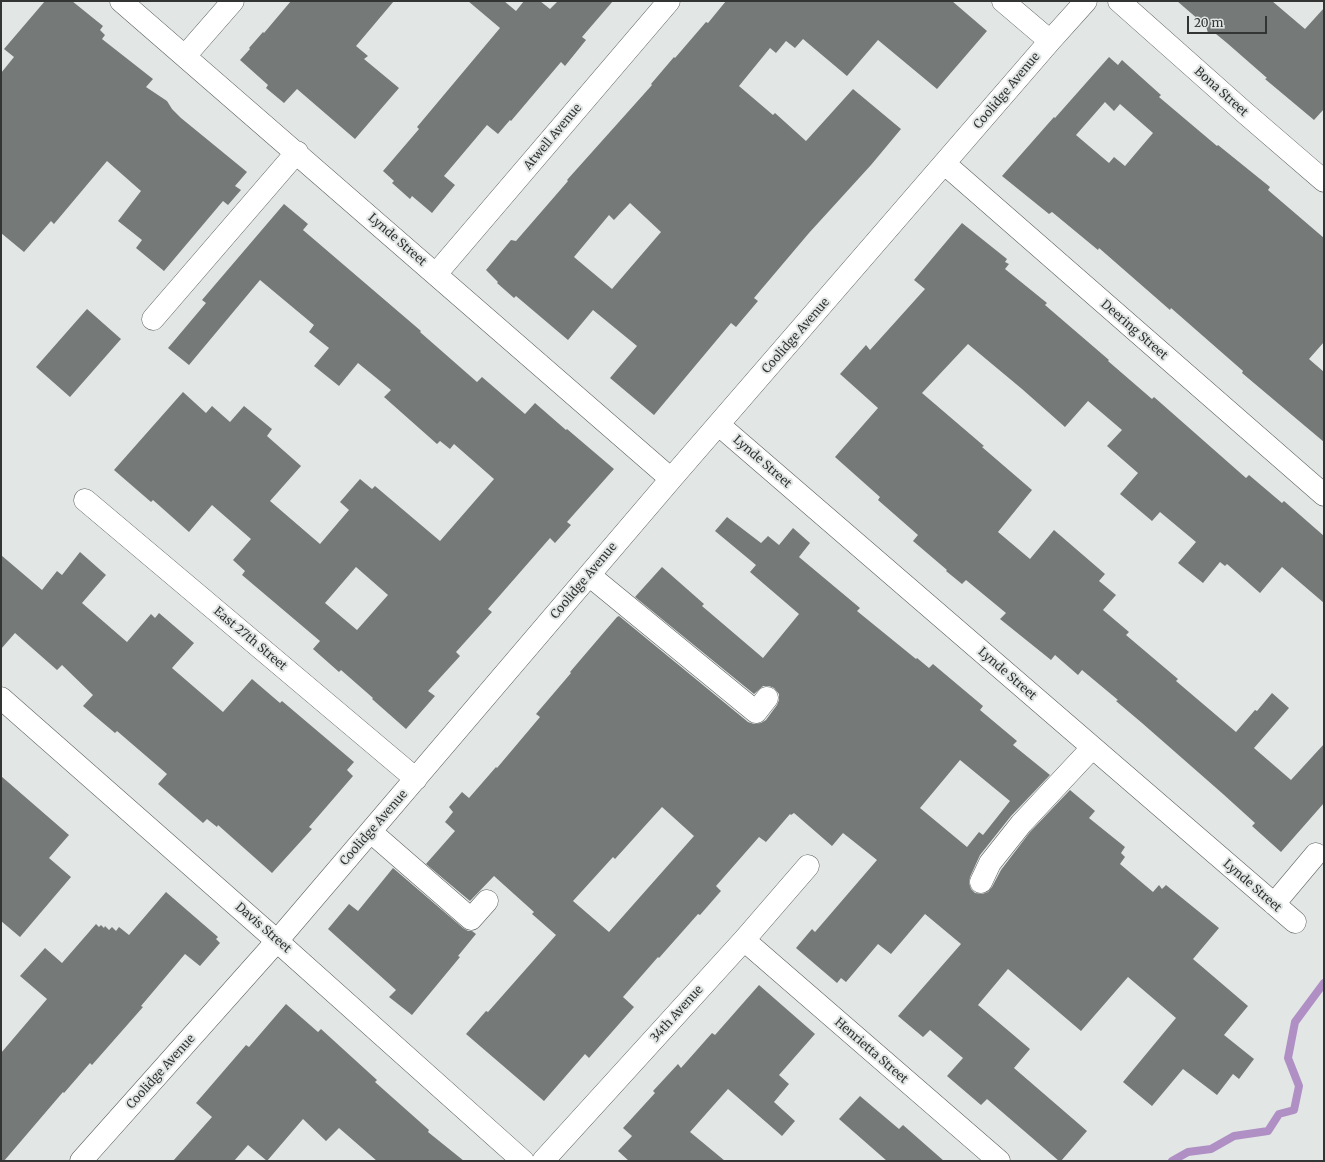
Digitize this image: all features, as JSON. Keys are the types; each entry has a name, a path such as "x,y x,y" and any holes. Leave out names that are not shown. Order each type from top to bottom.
{"street":[{"name":"Lynde Street","path":"122,1 671,479"},
{"path":"185,56 234,1"},
{"name":"Atwell Avenue","path":"436,274 669,1"},
{"path":"1003,1 1050,41"},
{"name":"Coolidge Avenue","path":"81,1161 371,832 671,479 1086,1"},
{"name":"Bona Street","path":"1119,1 1324,181"},
{"path":"153,319 297,152"},
{"name":"Deering Street","path":"945,164 1324,495"},
{"name":"Lynde Street","path":"719,425 1295,922"},
{"name":"East 27th Street","path":"85,500 416,779"},
{"path":"590,575 756,711"},
{"name":"Davis Street","path":"1,698 277,940 524,1161"},
{"path":"981,882 990,863 1021,824 1092,748"},
{"path":"371,832 471,919 487,902"},
{"path":"1274,904 1316,854"},
{"name":"34th Avenue","path":"543,1161 744,940 808,866"},
{"name":"Henrietta Street","path":"744,940 999,1161"}],"building":[{"path":"45,1 72,1 103,26 100,30 105,35 102,39 153,79 146,87 167,101 172,109 181,118 247,172 235,186 241,190 228,205 223,201 164,271 136,248 142,240 118,221 141,191 107,161 54,224 51,221 24,252 1,233 1,73 14,57 4,49"},
{"path":"291,1 394,1 356,46 368,56 364,59 399,88 355,139 297,89 284,103 266,88 268,85 240,60"},
{"path":"468,1 504,1 516,11 524,1 540,1 550,9 558,1 613,1 582,37 586,40 565,66 561,62 511,121 510,120 498,134 487,125 444,176 455,185 432,213 412,196 410,199 392,183 394,181 383,171 419,129 417,127 500,28"},
{"path":"726,1 952,1 987,31 937,89 878,40 847,76 803,39 795,48 786,41 776,53 770,48 739,86 773,115 775,113 806,141 853,89 901,129 754,298 758,301 736,327 731,323 654,415 610,378 637,346 593,310 568,340 516,296 514,298 497,283 498,282 486,270 511,240 516,241 568,181 567,180 652,85 651,84 674,57 675,58 706,22 708,23","holes":["630,203 661,232 612,289 574,257 609,215 614,220"]},
{"path":"1177,1 1272,1 1305,29 1324,8 1324,109 1314,120 1265,79 1267,78 1227,43 1216,34 1208,33 1206,26"},
{"path":"1109,57 1118,65 1122,60 1161,95 1159,97 1217,146 1218,145 1270,187 1268,190 1324,238 1324,342 1309,359 1324,372 1324,442 1242,373 1243,371 1171,308 1170,310 1099,248 1098,250 1052,212 1049,214 1002,176 1054,117 1055,118","holes":["1105,102 1114,111 1120,104 1153,133 1125,166 1114,157 1109,163 1076,135"]},
{"path":"284,204 308,224 303,230 421,331 420,332 477,382 482,377 525,414 535,403 614,469 567,522 571,525 555,543 550,538 488,609 492,612 456,652 460,656 428,691 435,696 406,729 341,670 339,672 313,649 320,641 242,575 245,571 233,560 251,539 212,505 189,532 153,500 151,502 114,470 183,392 206,413 212,406 230,422 244,406 272,429 267,436 301,466 270,501 320,544 349,510 340,502 360,479 372,489 375,486 440,541 494,479 454,444 450,449 440,441 437,444 384,397 391,390 358,363 339,386 314,366 329,348 309,332 314,325 260,280 189,365 168,348 206,303 202,300","holes":["356,567 388,595 357,630 325,603"]},
{"path":"962,223 1007,259 1005,262 1009,264 1005,269 1047,303 1045,305 1109,360 1108,361 1152,399 1154,397 1246,478 1249,475 1282,503 1284,501 1324,536 1324,603 1282,567 1260,593 1227,564 1225,566 1220,562 1203,583 1178,563 1196,542 1160,512 1152,521 1120,494 1138,473 1107,446 1122,430 1088,401 1065,427 968,344 922,393 984,446 982,447 1032,490 998,532 1030,559 1054,530 1105,574 1099,581 1116,595 1103,610 1129,632 1126,635 1178,679 1176,681 1236,732 1272,693 1289,708 1254,748 1291,780 1324,744 1324,803 1281,852 1252,826 1255,823 1116,701 1118,700 1082,670 1078,675 1055,655 1051,660 1000,619 1006,613 966,580 962,584 913,541 918,535 878,500 880,497 835,457 878,408 840,374 866,345 870,350 925,289 914,280"},
{"path":"87,309 121,339 70,397 36,367"},
{"path":"727,517 761,543 768,536 779,545 793,528 810,543 799,557 860,608 857,611 916,659 917,658 929,668 933,664 983,706 980,710 1017,741 1013,745 1050,775 1011,816 980,855 970,877 969,883 971,889 975,893 982,894 988,892 1001,870 1030,832 1070,790 1095,811 1089,818 1125,847 1121,853 1125,857 1120,864 1153,892 1159,885 1162,889 1166,885 1219,928 1193,959 1248,1006 1224,1035 1254,1059 1239,1079 1233,1074 1217,1095 1183,1069 1152,1106 1123,1082 1176,1018 1128,977 1081,1031 1008,969 978,1005 1030,1049 1014,1068 1087,1131 1061,1161 1059,1161 987,1099 981,1105 947,1076 963,1058 930,1030 923,1037 898,1016 961,944 925,914 891,954 878,944 846,982 841,978 837,983 796,948 812,929 815,932 877,860 843,833 832,846 794,813 791,815 790,814 766,842 759,837 716,886 721,891 700,915 698,914 659,958 658,957 623,997 634,1007 589,1058 585,1054 544,1101 466,1034 486,1011 488,1012 556,935 532,914 534,912 494,876 470,901 426,864 455,831 445,822 453,812 449,807 462,792 469,798 496,767 497,768 540,717 536,714 617,617 619,616 748,722 754,724 761,723 766,720 777,705 779,694 774,688 763,686 754,694 635,597 662,567 704,604 702,606 763,658 799,614 750,572 756,565 715,531","holes":["960,760 1010,801 983,835 979,832 967,847 920,808","662,807 694,836 609,932 573,901 613,857 615,859"]},
{"path":"80,552 106,575 82,603 127,642 151,614 155,618 159,613 194,643 172,668 223,712 252,679 280,703 282,701 354,762 347,770 353,776 309,827 312,829 272,873 218,825 217,827 207,819 203,823 158,784 167,774 117,731 115,733 83,706 93,695 62,665 57,670 15,633 1,649 1,555 42,590 57,571 62,575"},
{"path":"1,776 69,835 49,858 71,877 20,937 1,921"},
{"path":"393,868 463,928 476,934 458,956 460,957 412,1015 389,997 396,990 328,929 349,904 358,911"},
{"path":"166,892 218,937 216,939 220,943 200,966 185,954 141,1006 143,1007 92,1065 90,1063 4,1161 1,1161 1,1053 47,999 20,976 45,948 62,963 96,924 99,927 101,925 104,928 105,926 109,930 112,927 116,931 119,927 129,935"},
{"path":"759,985 815,1034 779,1075 789,1084 774,1102 795,1121 782,1136 728,1089 690,1132 725,1161 629,1161 618,1151 632,1136 623,1128 655,1093 653,1091 678,1064 681,1068 712,1033 715,1035"},
{"path":"286,1004 318,1032 321,1029 377,1080 375,1082 429,1130 428,1132 464,1161 377,1161 339,1128 326,1141 303,1119 267,1161 248,1145 234,1161 173,1161 212,1117 196,1103 246,1045 249,1047"},
{"path":"860,1096 899,1129 903,1125 944,1161 887,1161 839,1119"}],"waterway":[{"path":"1172,1161 1188,1152 1211,1149 1234,1136 1268,1131 1279,1114 1294,1110 1299,1086 1288,1058 1295,1022 1324,983"}]}
